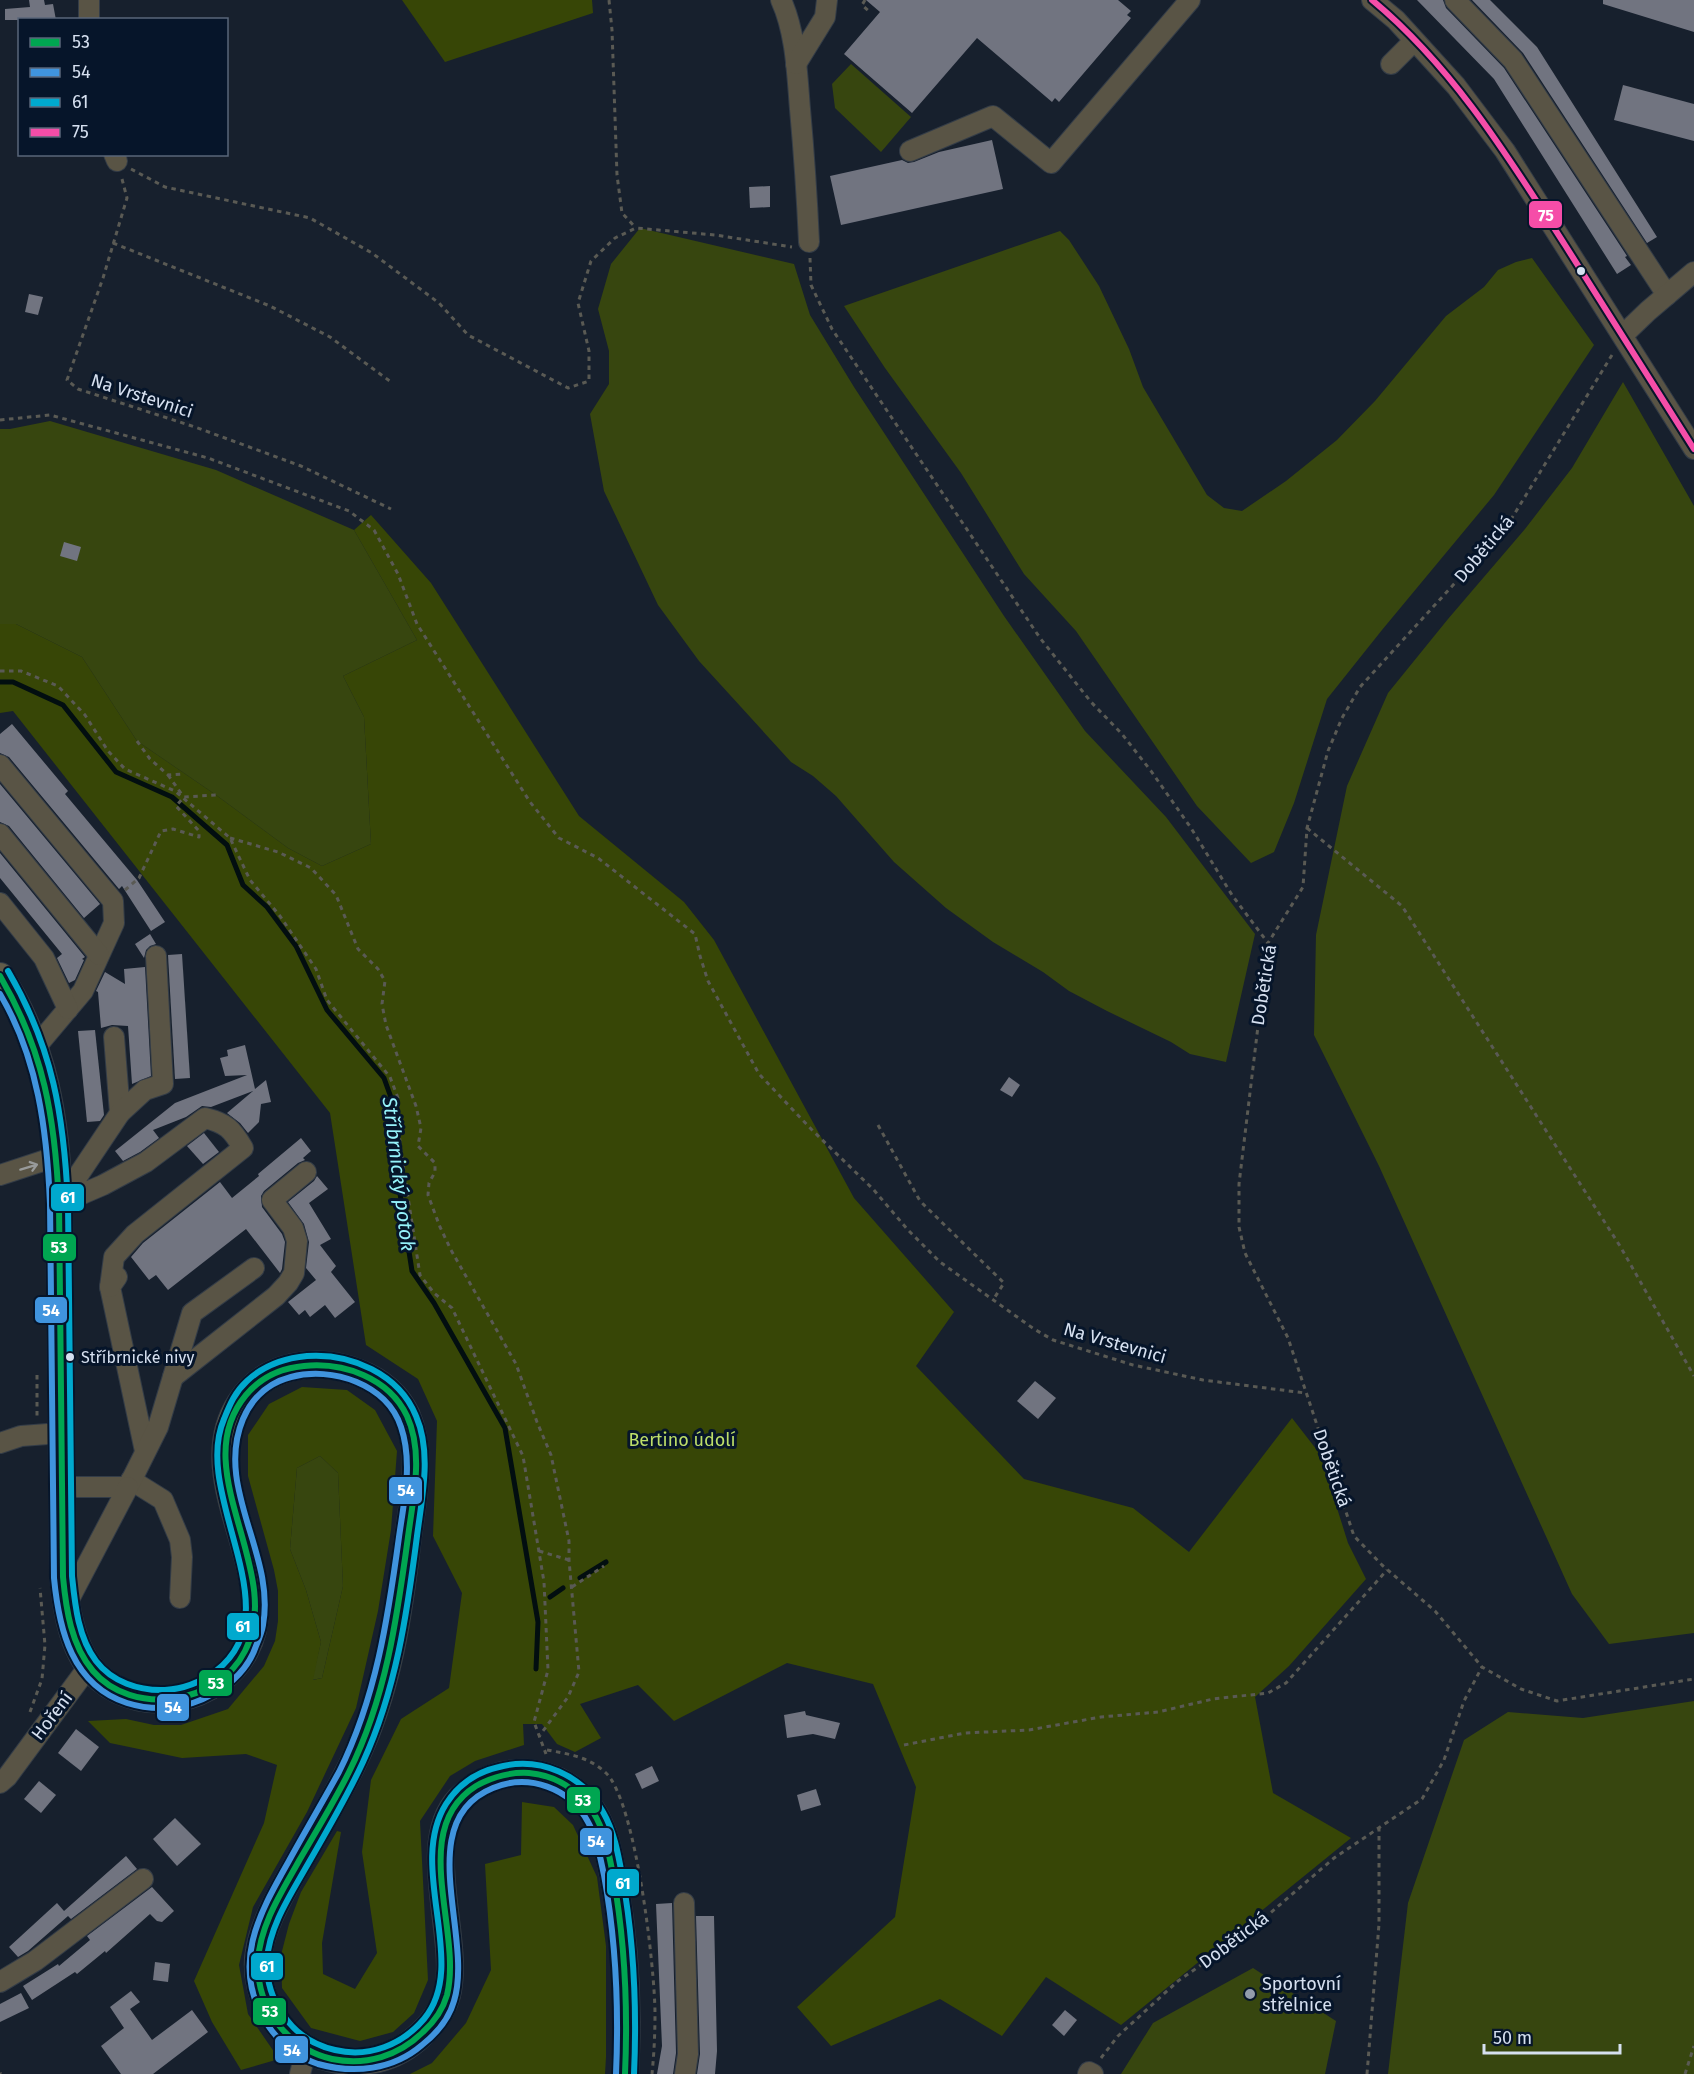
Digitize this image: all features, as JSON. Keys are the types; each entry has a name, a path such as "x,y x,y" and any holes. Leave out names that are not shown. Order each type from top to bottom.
{"main road":[{"path":"0,976 26,1021 52,1107 58,1156 59,1203 49,1434 61,1487 65,1607 80,1650 89,1666 100,1678 116,1689 155,1701 173,1700 200,1692 218,1682 246,1649 254,1617 254,1588 230,1496 225,1458 226,1436 232,1417 243,1397 261,1380 281,1370 297,1366 331,1365 355,1370 375,1381 405,1412 412,1434 416,1460 414,1492 400,1606 384,1681 353,1763 278,1900 259,1946 257,1966 261,1989 276,2022 290,2038 303,2062 331,2059 350,2062 375,2061 399,2052 436,2020 447,1998 450,1971 441,1857 446,1822 457,1802 491,1778 512,1773 546,1775 581,1796 594,1813 605,1836 622,1925 627,1985 625,2074"}],"street":[{"path":"89,0 89,18"},
{"path":"781,0 787,13 796,64 809,242"},
{"path":"796,64 825,17 827,0"},
{"path":"910,152 993,116 1051,163 1190,0"},
{"path":"1372,0 1396,20 1456,86 1505,151 1559,239 1691,438"},
{"path":"1455,0 1513,60 1667,295"},
{"path":"1391,64 1414,40"},
{"path":"1623,335 1694,272"},
{"path":"0,765 113,901 114,923 83,991 35,1048"},
{"path":"0,834 99,955"},
{"path":"0,903 44,958 68,1009"},
{"path":"59,1203 120,1113 145,1090 163,1084 156,956"},
{"path":"114,1037 120,1113"},
{"path":"59,1203 103,1185 146,1162 205,1118 222,1122 235,1134 243,1148 135,1234 114,1257 110,1287 145,1451"},
{"path":"0,1175 58,1156"},
{"path":"173,1377 269,1301 288,1283 294,1273 297,1241 292,1228 272,1200 306,1172"},
{"path":"110,1287 123,1267"},
{"path":"65,1607 158,1427 192,1313 254,1268"},
{"path":"0,1443 21,1436 49,1434"},
{"path":"61,1487 129,1483 163,1500 180,1540 182,1557 180,1598"},
{"name":"Hoření","path":"0,1783 7,1777 89,1666"},
{"path":"0,1982 35,1961 143,1879"},
{"path":"684,1903 688,1996 688,2054 685,2074"}],"path":[{"path":"609,0 617,176 622,213 636,228"},
{"path":"865,0 862,5 871,13"},
{"path":"115,158 165,187 310,218 382,260 439,303 468,335 568,388 589,381 589,351 579,303 591,261 615,238 636,228 715,235 790,247 809,242 811,285 832,329 1040,638 1091,702 1122,734 1151,771 1191,828 1232,895 1268,943"},
{"name":"Na Vrstevnici","path":"115,158 127,198 104,278 67,380 78,390 195,427 301,466 391,509"},
{"path":"113,243 270,306 330,337 391,382"},
{"name":"Dobětická","path":"1623,335 1507,526 1360,687 1342,718 1328,751 1307,828 1303,887 1268,943 1239,1184 1239,1227 1245,1253 1288,1338 1354,1536 1435,1611 1482,1667 1521,1689 1557,1701 1694,1679"},
{"name":"Na Vrstevnici","path":"0,420 50,415 208,458 349,511 374,530 398,574 417,624 530,802 559,838 598,858 695,934 708,981 759,1074 873,1189 908,1230 940,1262 1053,1340 1133,1365 1203,1380 1305,1393"},
{"path":"0,671 21,671 58,686 85,715 108,751 124,770 175,791 230,838 250,880 280,916 316,969 327,1000 390,1077 398,1098 400,1145 420,1275 434,1293 452,1308 523,1456 544,1582 548,1670 534,1722 546,1750"},
{"path":"137,741 150,759 168,775 184,797"},
{"path":"168,775 183,774"},
{"path":"139,878 161,831 173,829 199,837 199,831 176,806 184,797 216,795"},
{"path":"1307,828 1402,906 1620,1246 1694,1376"},
{"path":"230,838 278,852 311,868 336,895 358,949 378,969 385,981 382,1004 386,1025 416,1106 421,1128 418,1146 435,1163 435,1172 429,1183 428,1195 451,1250 516,1364 551,1455 569,1541 579,1672 568,1698 540,1735"},
{"path":"878,1125 920,1201 1004,1283 993,1300"},
{"path":"37,1365 49,1434"},
{"path":"539,1551 569,1560"},
{"path":"572,1587 604,1566"},
{"path":"904,1745 965,1733 1029,1730 1101,1717 1158,1712 1213,1699 1268,1693 1286,1683 1387,1569"},
{"path":"28,1718 42,1679 45,1645 40,1588"},
{"name":"Dobětická","path":"1090,2073 1118,2036 1178,1981 1246,1934 1334,1858 1422,1799 1444,1760 1464,1701 1482,1667"},
{"path":"1367,2074 1379,1924 1379,1828"},
{"path":"1685,2074 1694,2046"}],"green space":[{"path":"402,0 592,0 593,13 445,62"},
{"path":"851,64 911,117 881,152 835,108 832,84"},
{"path":"640,228 794,264 810,315 854,387 1004,616 1085,731 1166,817 1255,934 1226,1062 1190,1054 1171,1042 1069,991 1043,972 993,942 946,908 894,862 836,796 813,776 791,762 699,661 658,605 604,491 590,414 609,384 609,351 598,309 611,264"},
{"path":"1060,231 1069,240 1099,286 1129,349 1143,387 1207,495 1224,508 1242,511 1286,481 1337,440 1375,401 1446,316 1484,287 1498,270 1516,262 1532,258 1594,345 1494,495 1327,699 1294,803 1274,852 1251,863 1197,806 1076,631 1024,574 961,473 885,368 844,306"},
{"path":"1623,382 1694,506 1694,1633 1609,1644 1572,1594 1379,1166 1314,1035 1316,935 1347,786 1388,693 1525,529 1572,468"},
{"path":"50,421 216,470 354,530 417,640 343,676 364,717 371,844 322,866 288,848 137,741 82,657 16,624 0,624 0,429"},
{"name":"Bertino údolí","path":"371,515 431,583 579,816 684,902 714,940 854,1198 954,1312 916,1366 1024,1479 1133,1508 1189,1552 1292,1418 1320,1454 1348,1543 1366,1579 1289,1666 1255,1697 1273,1793 1351,1838 1121,2025 1046,1977 1002,2036 940,1999 831,2046 797,2007 895,1917 916,1787 873,1684 787,1663 674,1721 638,1685 580,1704 601,1738 575,1752 557,1744 542,1724 523,1724 524,1745 475,1761 450,1776 420,1821 428,1980 414,2013 393,2032 360,2041 311,2028 282,1988 281,1955 289,1924 301,1892 337,1831 341,1832 322,1943 323,1974 355,1989 377,1953 362,1852 371,1780 401,1719 449,1688 462,1593 433,1536 437,1421 418,1379 366,1345 330,1113 13,711 0,713 0,624 16,624 82,657 137,741 288,848 322,866 371,844 364,717 343,676 417,640 354,530"},
{"path":"302,1387 347,1390 375,1410 397,1451 391,1530 378,1611 356,1708 307,1812 253,1907 239,1965 248,2014 279,2059 241,2070 212,2022 194,1981 264,1823 277,1765 246,1754 182,1758 110,1743 88,1721 126,1719 154,1725 181,1725 228,1709 264,1666 275,1641 278,1591 248,1476 248,1435 269,1404","holes":["320,1456 338,1473 343,1586 322,1678 313,1680 321,1642 306,1590 290,1549 297,1468"]},
{"path":"320,1456 338,1473 343,1586 322,1678 312,1680 321,1642 306,1590 290,1549 297,1468"},
{"path":"1694,1701 1694,2074 1388,2074 1408,1903 1464,1740 1508,1712 1583,1718"},
{"path":"522,1802 554,1807 573,1825 597,1877 606,1946 605,2074 410,2074 432,2063 466,2023 491,1970 485,1864 521,1855"},
{"name":"Sportovní střelnice","path":"1253,1968 1336,2021 1325,2074 1121,2074 1153,2023"}],"building":[{"path":"29,0 44,0 45,5 53,4 56,18 5,20 5,9 30,7"},
{"path":"866,0 1118,0 1131,11 1127,15 1131,18 1059,102 1055,98 1052,102 977,38 912,113 844,54 880,12"},
{"path":"1417,0 1443,0 1446,8 1504,68 1631,265 1617,274 1494,79"},
{"path":"1472,0 1490,0 1537,47 1657,237 1647,243 1523,53"},
{"path":"1603,0 1694,0 1694,32 1603,4"},
{"path":"1623,85 1694,104 1694,141 1614,120"},
{"path":"992,140 1003,189 841,225 830,176 902,160 908,163 914,162 939,152"},
{"path":"770,186 770,207 750,208 749,187"},
{"path":"29,294 43,297 38,315 25,312"},
{"path":"64,542 81,547 77,561 60,556"},
{"path":"12,724 68,791 65,794 137,880 165,922 151,931 122,886 119,889 9,757 0,753 0,734"},
{"path":"0,784 100,904 84,918 9,826 0,822"},
{"path":"0,853 85,957 82,959 84,960 75,980 69,983 57,958 62,954 0,878"},
{"path":"150,934 156,944 146,950 144,958 135,944"},
{"path":"182,954 190,1078 175,1079 168,955"},
{"path":"145,967 151,1076 132,1084 128,1026 112,1025 101,1028 98,992 96,991 105,972 125,984 124,969"},
{"path":"95,1030 104,1115 100,1121 87,1122 78,1031"},
{"path":"245,1045 255,1089 266,1080 271,1102 261,1104 259,1122 248,1133 227,1113 253,1091 211,1107 202,1106 186,1117 153,1130 159,1138 123,1161 115,1151 175,1103 247,1075 225,1076 220,1058 228,1056 227,1050"},
{"path":"1009,1077 1020,1085 1012,1097 1000,1090"},
{"path":"204,1133 219,1152 203,1164 187,1146"},
{"path":"301,1138 311,1151 303,1158 305,1160 298,1163 261,1196 262,1207 282,1234 285,1242 280,1273 246,1229 168,1290 156,1275 149,1280 131,1257 143,1243 220,1182 232,1198"},
{"path":"317,1176 328,1189 309,1203 331,1239 320,1245 336,1266 331,1272 355,1302 335,1318 325,1305 310,1317 305,1310 299,1315 288,1302 316,1280 306,1268 309,1242 304,1224 288,1202"},
{"path":"1035,1381 1056,1398 1038,1419 1017,1401"},
{"path":"805,1711 806,1715 840,1723 835,1739 813,1734 787,1738 784,1715"},
{"path":"76,1729 99,1747 81,1771 58,1753"},
{"path":"652,1766 659,1781 642,1789 635,1774"},
{"path":"39,1781 56,1795 41,1813 24,1799"},
{"path":"816,1789 821,1805 801,1811 797,1795"},
{"path":"175,1818 201,1844 177,1866 153,1839"},
{"path":"126,1856 137,1869 71,1919 68,1916 28,1951 18,1957 9,1947 57,1903 64,1911"},
{"path":"152,1887 174,1911 162,1922 157,1921 150,1914 106,1953 105,1951 77,1974 75,1972 32,2000 23,1986 58,1964 59,1966 90,1940 87,1936"},
{"path":"672,1903 676,2053 673,2074 657,2074 662,2046 656,1904"},
{"path":"696,1916 714,1916 717,2051 715,2074 697,2074 700,2054"},
{"path":"155,1962 170,1964 168,1982 153,1980"},
{"path":"131,1991 140,2002 130,2009 152,2040 192,2010 208,2032 153,2074 121,2074 101,2046 124,2028 110,2007"},
{"path":"21,1993 29,2008 0,2022 0,2004"},
{"path":"1065,2010 1077,2020 1064,2036 1052,2025"}],"waterway":[{"name":"Stříbrnický potok","path":"0,682 13,682 63,705 116,772 172,797 227,845 243,885 267,907 296,946 327,1010 384,1078 393,1103 391,1135 412,1271 434,1303 505,1428 538,1622 536,1669"},
{"path":"580,1578 606,1562"},
{"path":"550,1597 563,1588"}],"transit line":[{"name":"75","path":"1372,0 1428,54 1454,84 1501,147 1694,449"},
{"name":"61","path":"8,971 36,1028 46,1055 63,1141 68,1204 72,1576 81,1631 90,1652 102,1668 118,1680 136,1687 155,1690 172,1689 198,1682 210,1675 237,1646 246,1617 244,1585 220,1482 217,1449 224,1419 231,1403 239,1389 253,1376 275,1364 299,1357 324,1356 356,1363 372,1369 398,1388 408,1401 421,1430 425,1460 423,1491 399,1651 384,1707 363,1762 286,1902 272,1936 267,1960 268,1974 270,1988 278,2007 292,2026 305,2037 327,2048 348,2052 372,2051 384,2047 406,2036 415,2028 424,2019 437,1997 441,1971 441,1944 432,1857 435,1829 446,1804 462,1785 491,1769 514,1764 530,1764 559,1772 584,1788 603,1812 610,1827 626,1900 632,1949 635,1999 634,2074"},
{"name":"53","path":"0,976 15,1004 37,1058 54,1143 59,1204 63,1577 71,1626 79,1650 93,1671 110,1686 129,1695 151,1699 174,1698 195,1693 215,1683 232,1669 245,1651 254,1620 254,1588 229,1487 225,1455 230,1424 246,1395 258,1383 272,1374 296,1367 319,1365 349,1370 377,1382 389,1392 407,1416 412,1430 416,1476 388,1657 362,1744 349,1772 280,1895 263,1934 258,1961 259,1977 262,1993 272,2016 282,2030 301,2046 324,2057 345,2061 369,2060 393,2053 423,2032 443,2005 447,1995 450,1969 442,1883 441,1854 445,1828 456,1805 476,1786 509,1774 539,1774 557,1780 581,1797 597,1819 606,1843 617,1900 623,1949 626,1999 625,2074"},
{"name":"54","path":"0,994 13,1018 32,1069 43,1122 50,1204 54,1578 65,1636 81,1669 93,1683 108,1695 127,1703 149,1708 171,1708 193,1703 220,1690 233,1680 249,1661 262,1630 265,1599 255,1547 240,1496 236,1470 236,1445 247,1411 268,1387 291,1377 307,1374 324,1374 356,1382 371,1389 384,1400 394,1412 405,1440 407,1468 405,1496 385,1627 371,1686 352,1744 339,1772 268,1899 253,1939 250,1981 256,2002 267,2024 277,2037 296,2053 318,2064 345,2069 386,2065 411,2053 427,2041 449,2014 454,2001 458,1975 450,1883 450,1853 455,1826 469,1804 493,1788 520,1782 534,1783 560,1792 571,1800 588,1822 598,1848 614,1949 617,1999 616,2074"}],"place":[{"name":"Stříbrnické nivy","path":"70,1357"},
{"name":"Sportovní střelnice","path":"1250,1994"}]}
